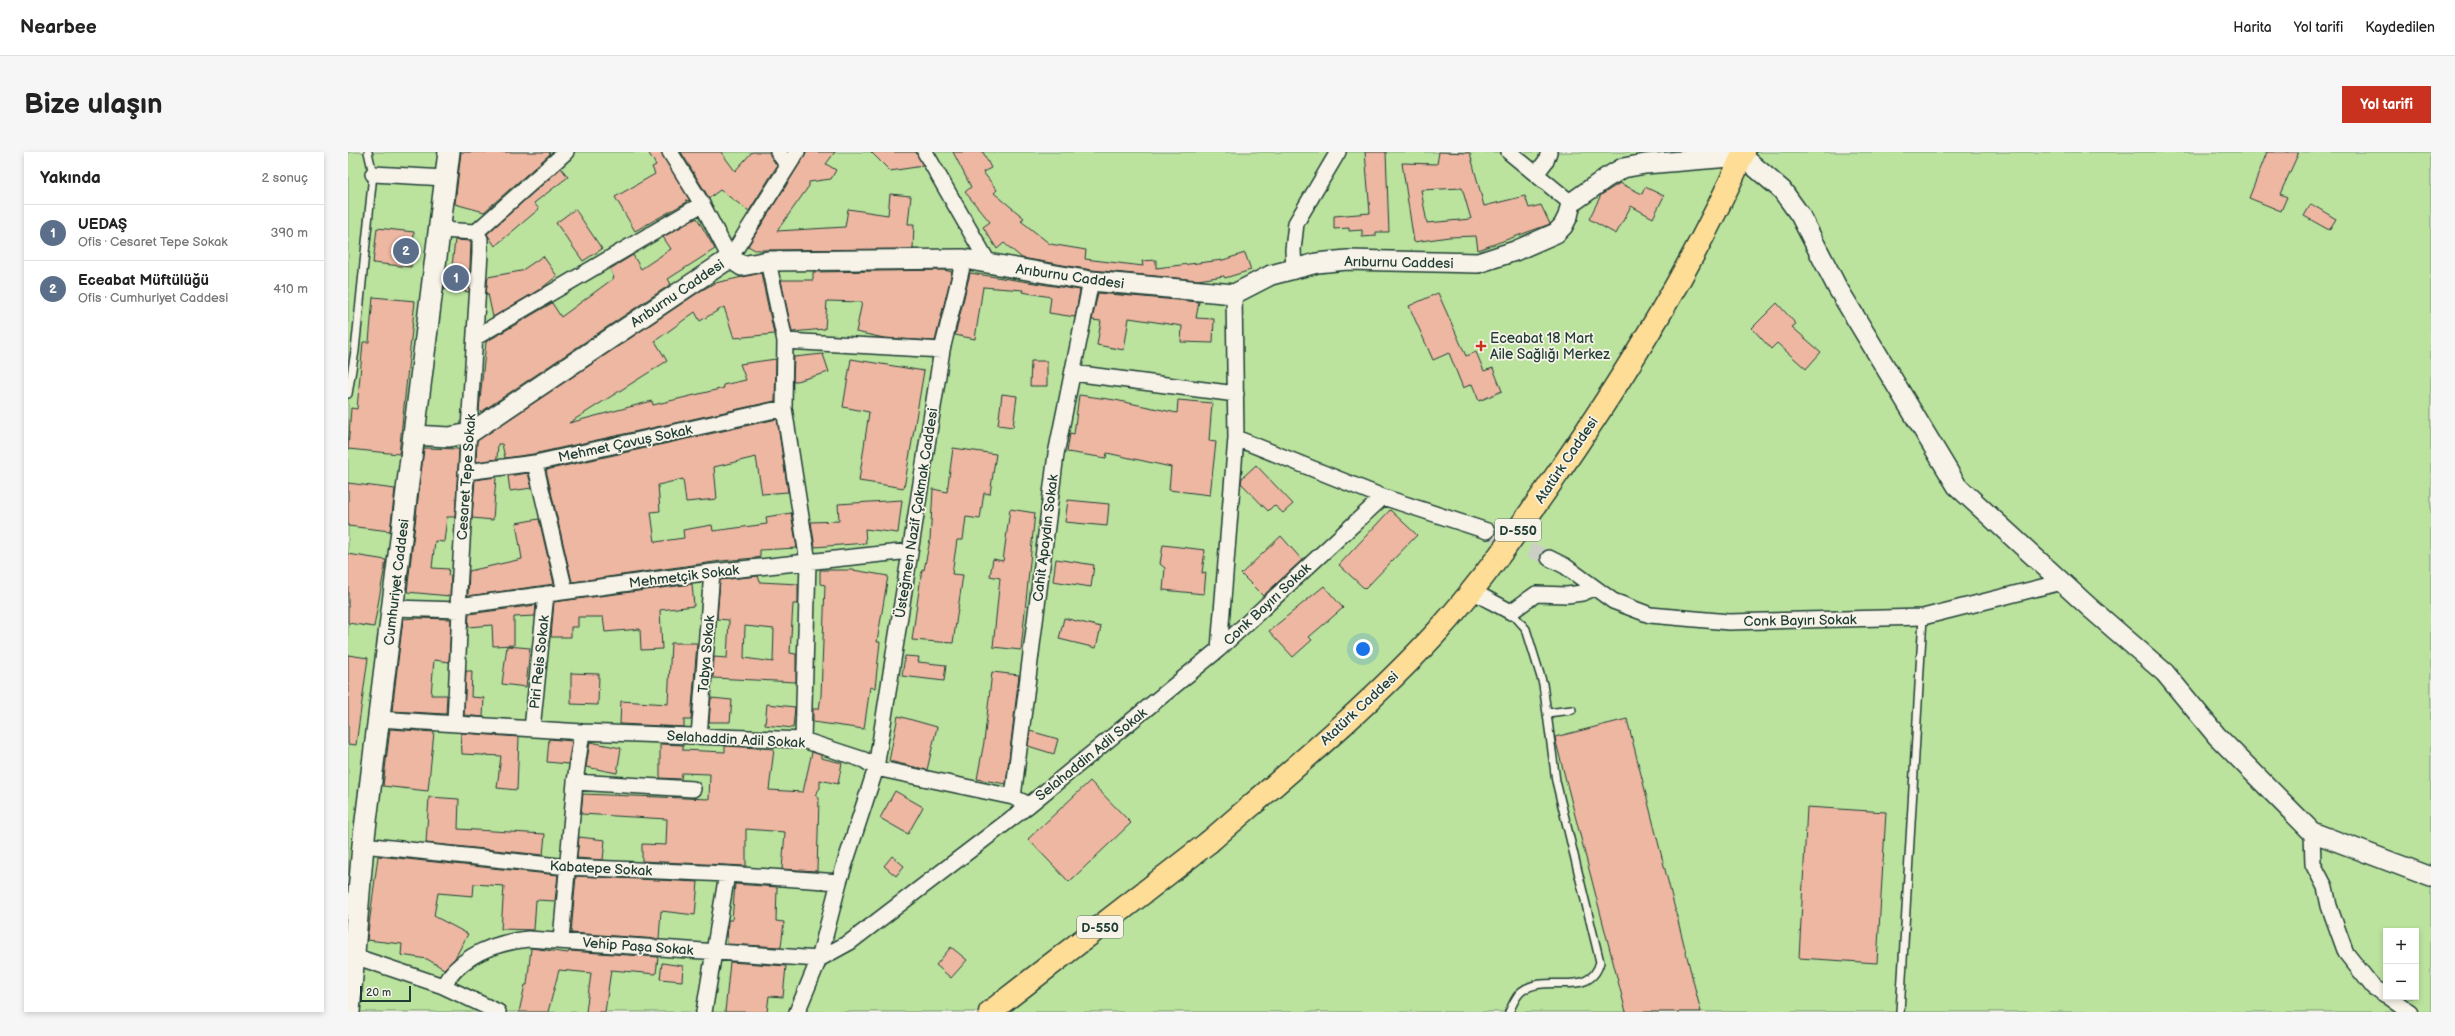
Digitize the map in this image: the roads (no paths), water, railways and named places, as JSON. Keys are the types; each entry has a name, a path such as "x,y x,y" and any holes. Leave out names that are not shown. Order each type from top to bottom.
{"main road":[{"name":"Cumhuriyet Caddesi","path":"349,1012 352,954 363,845 449,152"},
{"name":"Atatürk Caddesi","path":"1209,842 1389,681 1437,632 1472,591 1515,534 1597,416 1636,354 1677,285 1743,154"},
{"name":"D-550","path":"990,1012 1209,842"},
{"name":"D-550","path":"1012,1012 1209,842"}],"street":[{"path":"440,230 476,232 566,152"},
{"path":"670,152 702,204 730,258"},
{"path":"778,152 788,166"},
{"path":"730,258 797,152"},
{"path":"925,152 989,264"},
{"path":"1294,268 1293,250 1296,224 1338,152"},
{"path":"1509,152 1571,203 1623,168 1645,164 1743,154 1782,190 1800,215 1837,287 1958,486 2062,582 2165,673 2217,736 2312,832 2431,877"},
{"path":"1536,174 1546,161 1549,152"},
{"path":"373,174 446,178"},
{"name":"Arıburnu Caddesi","path":"413,435 449,437 470,433 730,258 742,266 768,261 964,259 1091,280 1234,294 1271,275 1317,262 1347,260 1478,263 1515,251 1556,233 1563,226 1571,203"},
{"path":"476,337 702,204"},
{"name":"Cesaret Tepe Sokak","path":"455,723 466,472 476,337 480,239 476,232"},
{"name":"Üsteğmen Nazif Çakmak Caddesi","path":"797,1012 819,959 839,882 876,768 942,350 964,259"},
{"path":"768,261 785,341 784,408 808,562 803,740"},
{"name":"Cahit Apaydın Sokak","path":"1013,797 1056,454 1091,280"},
{"name":"Conk Bayırı Sokak","path":"1218,649 1236,438 1234,294"},
{"path":"785,341 942,350"},
{"path":"1073,373 1236,394"},
{"name":"Mehmet Çavuş Sokak","path":"466,472 536,462 784,408"},
{"path":"1236,438 1383,497 1487,531"},
{"path":"536,462 565,591"},
{"name":"Conk Bayırı Sokak","path":"1218,649 1383,497"},
{"name":"Mehmetçik Sokak","path":"393,608 459,608 565,591 712,572 910,550"},
{"name":"Conk Bayırı Sokak","path":"1549,558 1565,566 1613,601 1650,615 1729,622 1923,617 2062,582"},
{"name":"Tabya Sokak","path":"699,736 712,572"},
{"path":"1472,591 1511,612 1536,594 1567,595 1582,593 1594,588"},
{"name":"Piri Reis Sokak","path":"532,729 546,594"},
{"name":"Selahaddin Adil Sokak","path":"379,719 582,732 803,740 864,760 876,768 1013,797 1029,805 1218,649"},
{"path":"561,940 575,782 582,732"},
{"path":"575,782 693,789"},
{"path":"715,951 819,959 850,942 1029,805"},
{"path":"2312,832 2313,864 2325,887 2329,906 2346,953 2373,987 2383,993"},
{"name":"Kabatepe Sokak","path":"363,845 568,868 727,874 839,882"},
{"name":"Vehip Paşa Sokak","path":"704,1012 727,874"},
{"name":"Vehip Paşa Sokak","path":"444,986 451,973 464,960 494,946 528,939 715,951"},
{"path":"352,954 444,986 498,1012"},
{"path":"2393,1000 2410,1012"}],"lane":[{"path":"348,394 355,352 373,174 368,152"},
{"path":"1509,1012 1521,991 1539,984 1584,983 1595,974 1600,962 1556,781 1543,684 1526,629 1511,612"},
{"path":"1900,1012 1923,617"},
{"path":"1547,713 1572,710"}],"tunnel":[{"path":"1487,531 1549,558"}],"place":[{"name":"Eceabat Müftülüğü","path":"406,251"},
{"name":"UEDAŞ","path":"456,278"},
{"name":"Eceabat 18 Mart Aile Sağlığı Merkez","path":"1481,346"}]}
